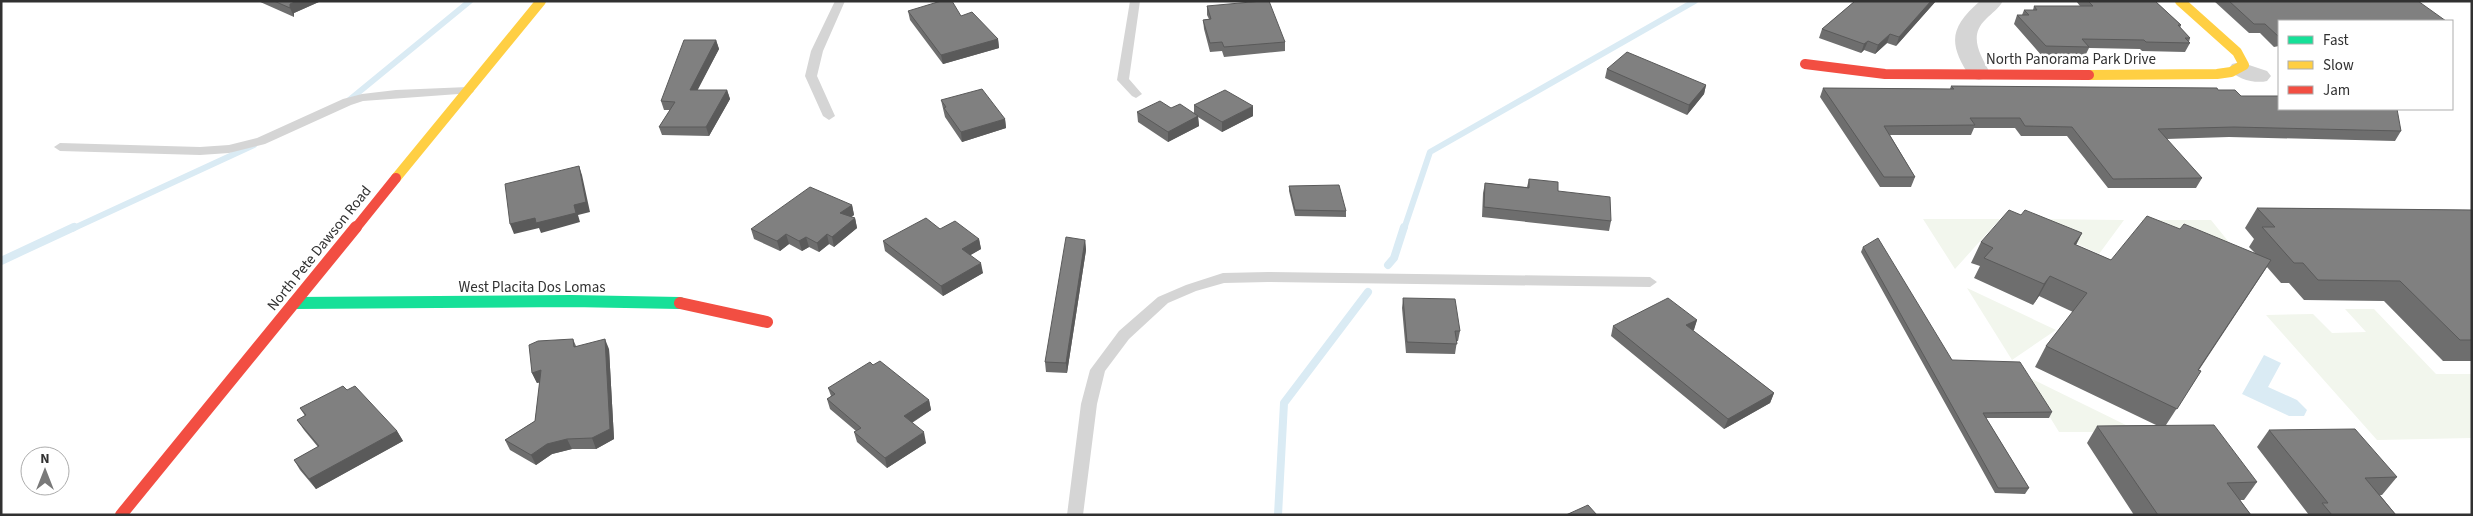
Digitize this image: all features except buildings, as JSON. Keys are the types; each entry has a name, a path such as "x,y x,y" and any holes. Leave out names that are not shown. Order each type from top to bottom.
{"street":[{"name":"North Pete Dawson Road","path":"121,515 541,1"},
{"path":"1979,73 1964,47 1964,38 1967,25 1974,16 1993,1"},
{"name":"North Panorama Park Drive","path":"1805,64 1885,74 2207,75 2249,73 2237,52 2180,1"},
{"name":"West Placita Dos Lomas","path":"294,303 571,301 687,303 767,322"}],"lane":[{"path":"829,116 810,76 816,51 840,1"},
{"path":"1135,1 1123,80 1136,94"},
{"path":"60,147 112,146 200,150 229,149 261,141 347,102 362,98 396,94 468,91"},
{"path":"1075,515 1089,404 1098,370 1124,335 1163,300 1191,288 1223,278 1268,277 1650,282"}],"shaded area":[{"path":"1923,219 2000,219 1955,269"},
{"path":"2024,219 2124,220 2099,254"},
{"path":"2140,220 2211,220 2249,267"},
{"path":"1967,288 2056,330 2012,360"},
{"path":"2345,309 2374,309 2436,374 2472,374 2471,438 2377,440 2266,315 2313,314 2332,333 2366,332"},
{"path":"2264,355 2281,363 2268,387 2297,400 2307,410 2304,416 2289,416 2242,394"},
{"path":"2024,375 2132,428 2128,432 2059,432"}],"waterway":[{"path":"348,101 470,1"},
{"path":"1404,229 1430,152 1695,1"},
{"path":"72,229 254,145"},
{"path":"1,261 74,227"},
{"path":"1388,265 1394,258 1404,227"},
{"path":"1278,515 1284,403 1368,292"}],"traffic: fast":[{"path":"294,303 571,301 680,303"}],"traffic: slow":[{"path":"396,178 541,1"},
{"path":"2089,75 2217,74 2231,72 2244,65 2237,52 2180,1"}],"traffic: jam":[{"path":"1805,64 1885,74 2089,75"},
{"path":"121,515 396,178"},
{"path":"680,303 767,322"}]}
